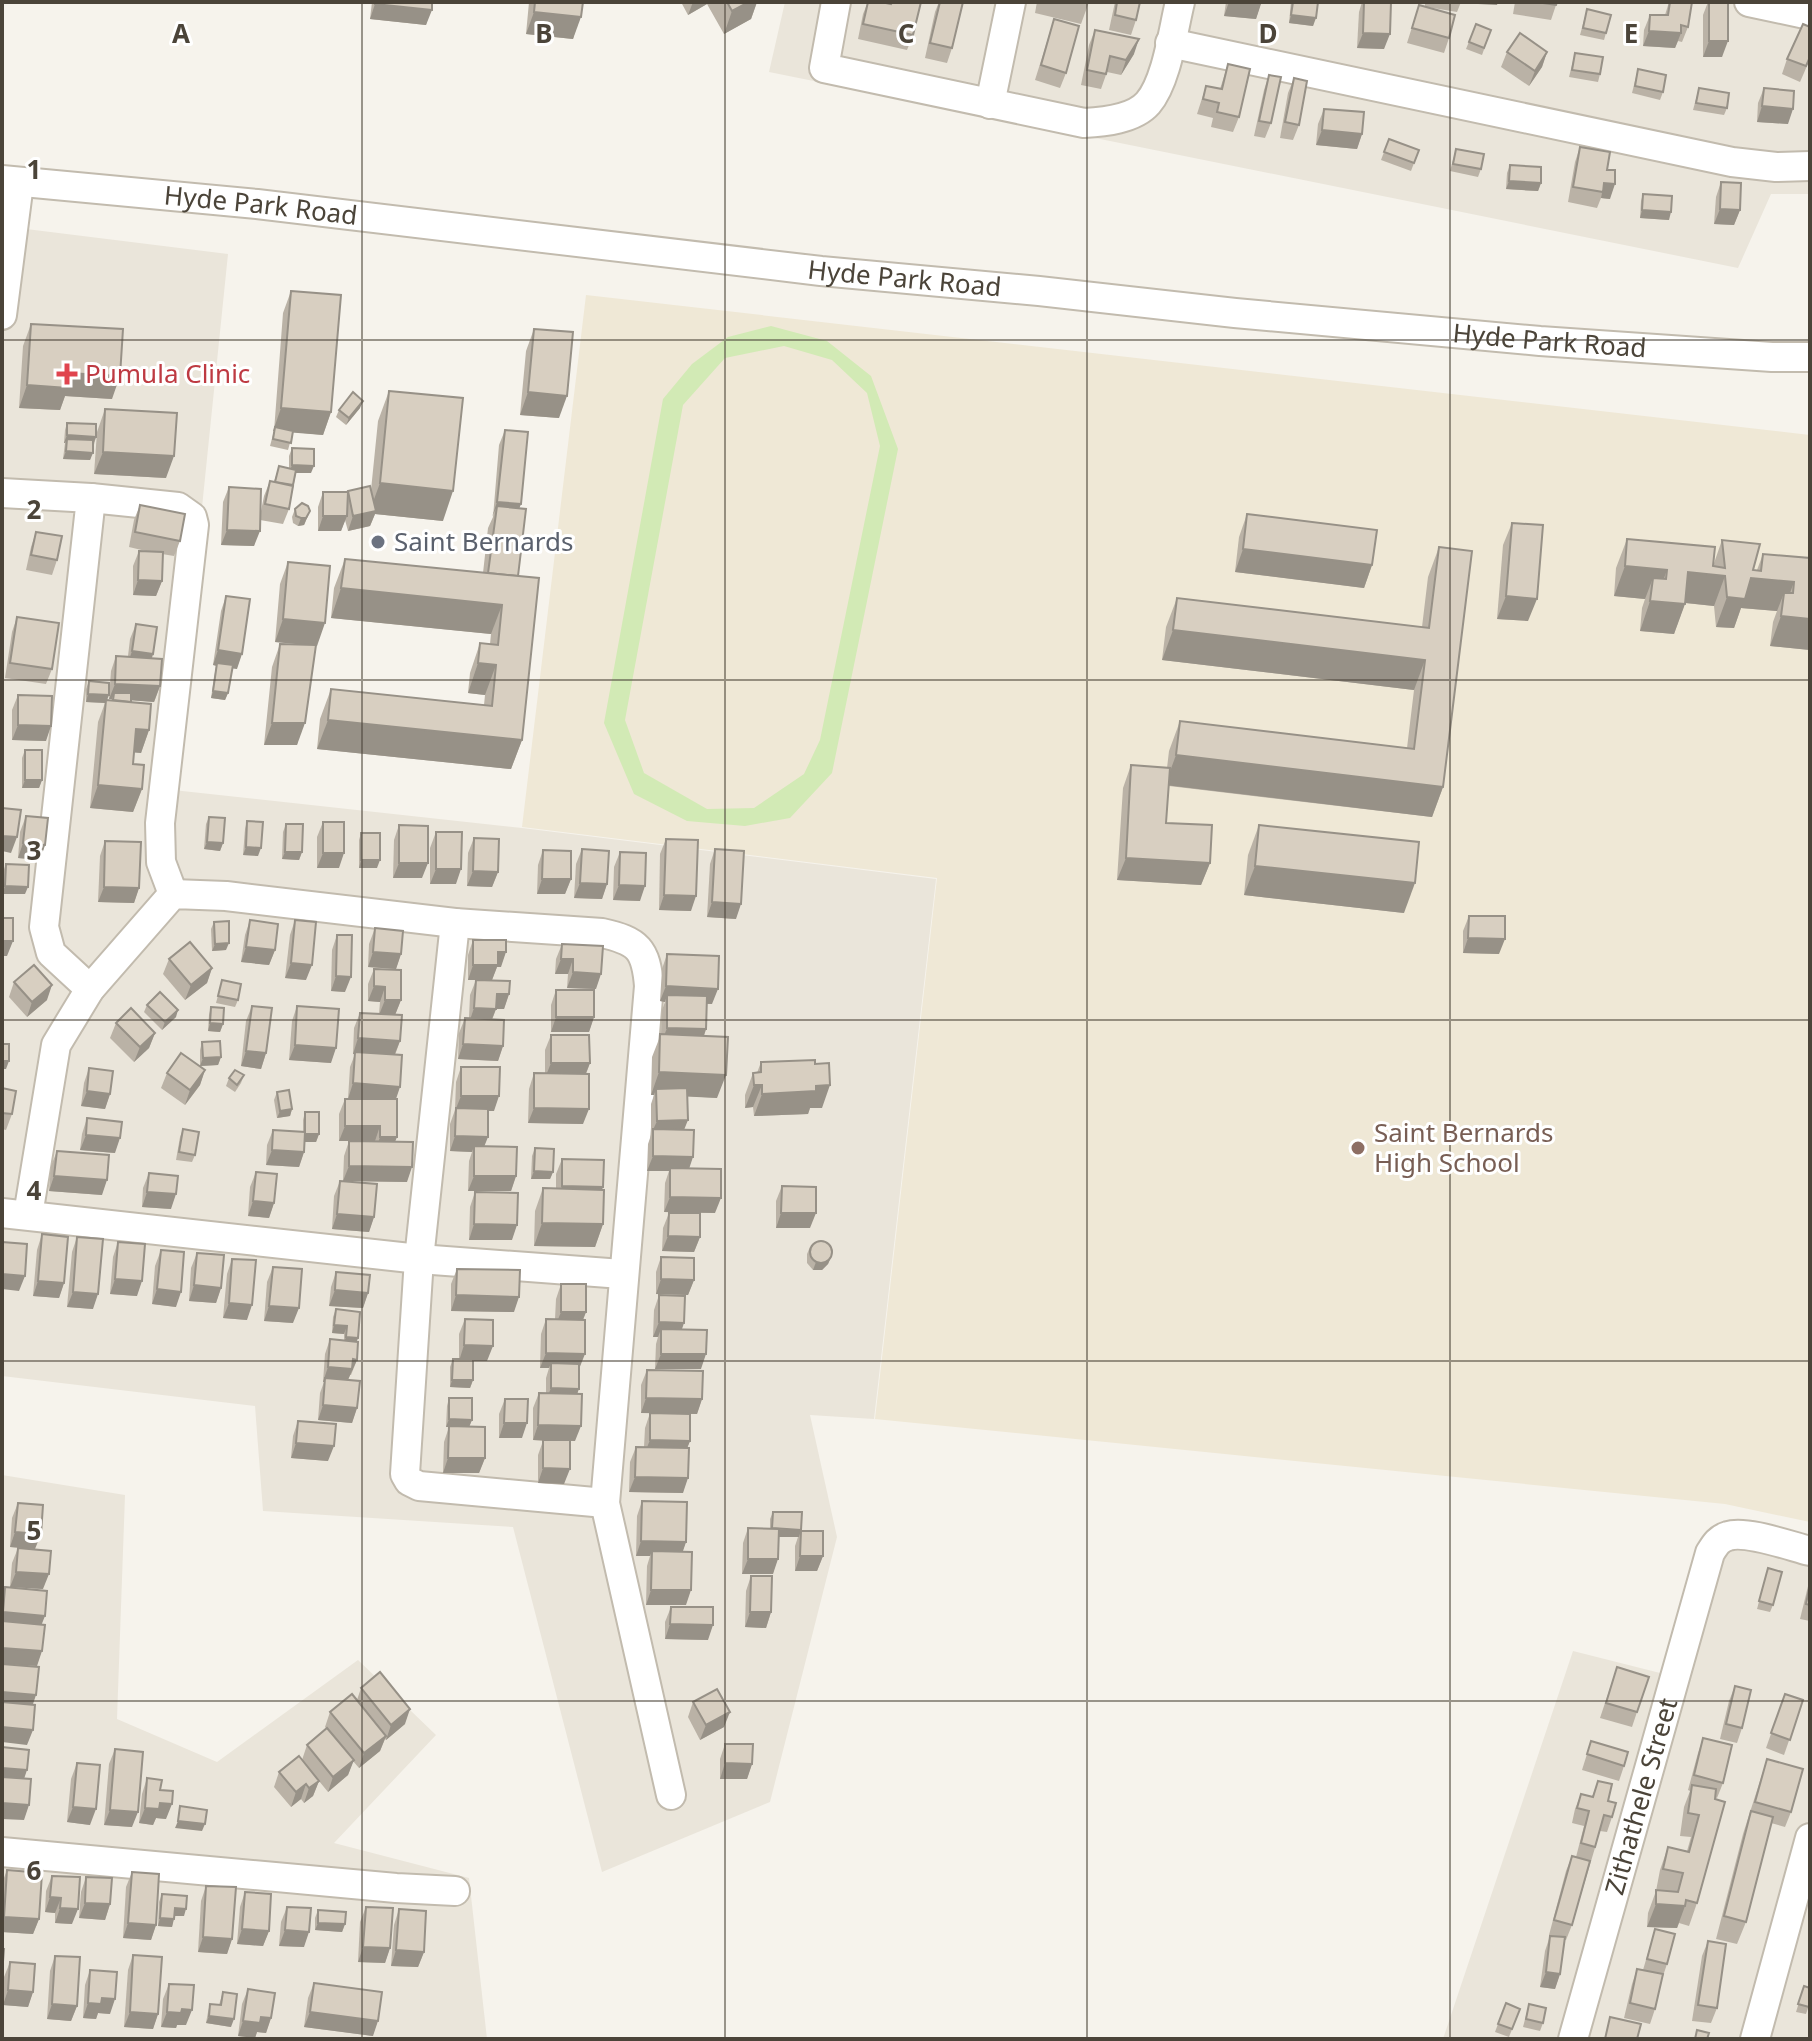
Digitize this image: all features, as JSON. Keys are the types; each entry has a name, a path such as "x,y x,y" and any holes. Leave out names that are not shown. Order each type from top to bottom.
{"street":[{"path":"836,2 824,68 1084,123 1114,121 1147,104 1161,78 1180,2"},
{"path":"990,104 1011,2"},
{"path":"1749,2 1810,15"},
{"path":"1170,43 1732,162 1776,167 1810,166"},
{"path":"2,315 11,182"},
{"name":"Hyde Park Road","path":"11,182 257,204 790,268 1235,313 1540,341 1810,357"},
{"path":"2,493 178,507 192,517 194,525 160,823 161,862 173,894"},
{"path":"90,989 51,953 44,927 91,498"},
{"path":"173,894 226,896 455,923 602,933 624,938 637,946 647,960 649,986 622,1274 605,1503 671,1795"},
{"path":"173,894 90,989 56,1045 15,1214 419,1259 622,1274"},
{"path":"455,923 419,1259 405,1474 409,1481 419,1486 605,1503"},
{"name":"Zithathele Street","path":"1573,2039 1710,1553 1716,1542 1739,1534 1810,1551"},
{"path":"1755,2039 1810,1838"},
{"path":"2,1852 455,1891"}],"shaded area":[{"path":"785,2 1810,2 1810,194 1771,194 1738,268 769,72"},
{"path":"2,226 228,254 173,790 522,828 936,879 874,1419 810,1415 837,1537 770,1802 602,1872 513,1527 263,1511 255,1406 2,1376"},
{"name":"Saint Bernards High School","path":"586,295 1810,435 1810,1522 1725,1504 875,1419 937,878 522,827"},
{"path":"2,1475 125,1495 117,1719 217,1762 358,1660 436,1735 334,1843 469,1878 487,2039 2,2039"},
{"path":"1718,1544 1810,1553 1810,2039 1443,2039 1573,1651 1676,1677"}],"green space":[{"path":"771,326 827,341 871,376 898,449 832,773 790,818 745,826 687,821 634,794 604,723 663,399 692,364 728,337","holes":["784,346 832,360 867,393 880,446 820,740 804,774 754,808 707,809 644,773 625,720 683,405 725,358"]}],"building":[{"path":"432,2 432,10 375,4"},
{"path":"535,2 583,2 581,17 534,12"},
{"path":"727,2 749,2 732,11"},
{"path":"868,2 921,2 913,35 863,24"},
{"path":"940,2 963,2 952,48 930,43"},
{"path":"1117,2 1140,2 1136,20 1115,15"},
{"path":"1293,2 1318,2 1316,18 1291,15"},
{"path":"1364,2 1391,2 1390,34 1363,33"},
{"path":"1670,2 1692,2 1688,27 1681,25 1681,33 1649,31 1650,15 1668,15"},
{"path":"1709,2 1728,2 1728,41 1709,41"},
{"path":"1419,5 1455,15 1449,38 1412,28"},
{"path":"1587,9 1611,15 1606,33 1583,28"},
{"path":"1054,19 1079,26 1066,73 1041,65"},
{"path":"1476,24 1491,30 1484,48 1469,42"},
{"path":"1803,24 1810,27 1810,57 1806,66 1787,59"},
{"path":"1095,30 1139,39 1126,60 1110,56 1106,74 1087,70"},
{"path":"1520,33 1547,52 1535,71 1507,52"},
{"path":"1575,53 1603,57 1600,74 1572,70"},
{"path":"1228,64 1250,69 1239,117 1217,112 1219,103 1203,99 1206,86 1222,89"},
{"path":"1638,69 1666,75 1663,92 1635,86"},
{"path":"1269,75 1281,77 1271,123 1259,121"},
{"path":"1294,78 1307,81 1299,125 1285,122"},
{"path":"1699,88 1729,93 1727,108 1696,103"},
{"path":"1764,88 1794,91 1793,109 1762,106"},
{"path":"1324,109 1364,112 1362,134 1322,130"},
{"path":"1389,139 1419,150 1414,163 1384,152"},
{"path":"1580,147 1610,152 1607,170 1615,170 1615,184 1604,183 1603,192 1573,187"},
{"path":"1456,149 1484,154 1481,169 1453,164"},
{"path":"1510,165 1541,167 1541,183 1509,181"},
{"path":"1721,182 1741,183 1740,210 1720,209"},
{"path":"1643,194 1672,196 1671,212 1642,210"},
{"path":"291,291 341,295 331,412 281,408"},
{"path":"31,324 123,329 120,376 69,373 68,388 27,385"},
{"path":"534,329 573,332 567,396 528,392"},
{"path":"389,391 463,398 453,491 380,483"},
{"path":"353,392 363,401 349,418 339,410"},
{"path":"105,409 177,413 174,456 103,452"},
{"path":"67,423 96,424 96,437 67,435"},
{"path":"275,427 293,431 291,443 273,439"},
{"path":"505,430 528,432 521,504 497,502"},
{"path":"67,439 93,440 93,453 66,451"},
{"path":"292,448 314,449 314,466 292,465"},
{"path":"279,466 296,470 293,485 275,482"},
{"path":"270,481 293,486 289,509 265,504"},
{"path":"370,486 376,511 353,516 348,491"},
{"path":"229,487 261,489 260,531 227,530"},
{"path":"323,492 348,492 347,516 323,516"},
{"path":"302,503 310,511 306,518 296,516 295,509"},
{"path":"140,505 185,514 180,541 135,532"},
{"path":"497,506 526,509 518,576 488,573"},
{"path":"1247,514 1377,530 1372,565 1243,549"},
{"path":"1512,523 1543,525 1537,599 1506,596"},
{"path":"36,532 62,536 57,560 31,555"},
{"path":"1627,539 1715,547 1713,566 1725,568 1722,540 1760,544 1753,570 1761,571 1763,554 1810,558 1810,619 1781,616 1784,593 1793,593 1794,582 1751,578 1745,599 1727,597 1725,576 1688,572 1685,604 1650,601 1653,578 1666,579 1667,570 1625,566"},
{"path":"1439,547 1472,551 1443,787 1176,755 1180,721 1414,749 1425,660 1173,630 1177,598 1429,628"},
{"path":"139,551 163,552 162,581 138,580"},
{"path":"345,559 539,578 522,740 328,720 331,689 492,706 496,665 478,663 480,643 498,645 502,605 341,588"},
{"path":"288,562 330,566 325,623 283,619"},
{"path":"226,596 250,599 242,654 218,650"},
{"path":"17,617 59,623 52,669 10,663"},
{"path":"136,624 157,627 153,654 132,651"},
{"path":"280,644 316,645 305,723 272,723"},
{"path":"116,656 162,659 160,686 115,684"},
{"path":"217,663 233,665 228,693 213,691"},
{"path":"89,681 109,683 109,695 88,694"},
{"path":"114,693 131,693 131,702 113,700"},
{"path":"18,695 52,696 51,726 18,725"},
{"path":"106,700 151,704 149,730 136,729 133,764 144,765 142,789 98,785"},
{"path":"25,750 42,750 42,780 25,780"},
{"path":"1131,765 1170,768 1166,823 1212,825 1210,863 1126,858"},
{"path":"2,808 21,810 17,837 2,836"},
{"path":"26,816 48,818 45,845 23,843"},
{"path":"209,817 225,818 223,843 207,842"},
{"path":"247,821 263,822 261,848 246,847"},
{"path":"323,822 344,822 344,853 323,853"},
{"path":"286,824 303,824 302,852 285,852"},
{"path":"399,825 428,826 428,863 399,863"},
{"path":"1259,825 1419,842 1415,883 1255,866"},
{"path":"436,832 462,832 461,869 436,869"},
{"path":"361,833 380,833 380,860 361,860"},
{"path":"474,838 499,839 498,872 473,871"},
{"path":"666,839 698,840 696,896 664,895"},
{"path":"105,841 141,842 139,888 104,887"},
{"path":"582,849 609,851 607,884 580,883"},
{"path":"715,849 744,851 741,904 712,902"},
{"path":"543,850 571,851 571,879 542,879"},
{"path":"620,852 646,853 645,886 619,885"},
{"path":"6,864 29,865 28,887 5,886"},
{"path":"1469,916 1505,916 1505,939 1468,938"},
{"path":"2,918 13,918 13,941 2,941"},
{"path":"250,920 278,924 275,950 246,947"},
{"path":"295,920 316,922 312,965 291,963"},
{"path":"229,921 229,943 215,944 214,922"},
{"path":"375,928 403,931 401,954 373,952"},
{"path":"337,935 352,935 351,977 336,976"},
{"path":"473,940 506,940 506,952 498,952 498,965 473,965"},
{"path":"190,942 212,968 191,985 169,959"},
{"path":"562,944 603,946 601,974 573,972 573,959 561,959"},
{"path":"667,954 719,956 718,989 666,986"},
{"path":"34,965 52,985 32,1002 14,982"},
{"path":"374,969 401,970 401,1000 385,1000 385,987 374,986"},
{"path":"222,980 241,984 238,1000 218,996"},
{"path":"476,980 510,981 509,994 497,994 496,1009 474,1008"},
{"path":"556,990 594,990 594,1017 556,1017"},
{"path":"160,992 178,1010 165,1022 147,1005"},
{"path":"667,995 707,996 706,1029 667,1028"},
{"path":"252,1006 272,1008 266,1053 246,1051"},
{"path":"297,1006 339,1009 336,1048 295,1045"},
{"path":"211,1007 224,1008 223,1024 210,1023"},
{"path":"131,1008 155,1033 140,1047 116,1023"},
{"path":"360,1013 402,1015 400,1041 358,1038"},
{"path":"465,1018 504,1020 503,1046 463,1044"},
{"path":"660,1034 728,1037 726,1075 659,1072"},
{"path":"551,1035 589,1035 590,1063 551,1063"},
{"path":"220,1041 221,1057 203,1058 202,1042"},
{"path":"2,1044 9,1044 9,1061 2,1061"},
{"path":"355,1052 402,1055 400,1087 353,1083"},
{"path":"181,1053 205,1070 190,1090 167,1073"},
{"path":"815,1060 815,1064 829,1063 830,1085 816,1086 816,1091 762,1094 762,1085 754,1085 753,1073 761,1072 761,1062"},
{"path":"461,1067 500,1067 499,1096 461,1096"},
{"path":"89,1068 113,1071 110,1094 87,1091"},
{"path":"235,1070 244,1075 237,1085 229,1078"},
{"path":"534,1073 589,1074 589,1109 534,1108"},
{"path":"2,1088 16,1091 12,1114 2,1113"},
{"path":"687,1088 688,1120 657,1121 656,1089"},
{"path":"289,1090 292,1109 280,1111 277,1092"},
{"path":"345,1099 397,1099 397,1137 380,1137 380,1126 345,1126"},
{"path":"456,1108 488,1109 488,1137 455,1136"},
{"path":"305,1112 319,1112 319,1134 305,1134"},
{"path":"87,1118 122,1122 120,1138 86,1135"},
{"path":"183,1129 199,1132 195,1155 179,1152"},
{"path":"653,1129 694,1130 693,1157 653,1156"},
{"path":"273,1130 305,1132 304,1152 272,1150"},
{"path":"349,1141 413,1142 412,1167 349,1166"},
{"path":"474,1146 517,1147 516,1176 474,1176"},
{"path":"535,1148 554,1149 553,1172 534,1171"},
{"path":"57,1151 109,1155 107,1180 54,1176"},
{"path":"562,1159 604,1160 603,1187 562,1186"},
{"path":"670,1168 721,1169 721,1198 670,1197"},
{"path":"256,1172 277,1174 274,1203 253,1201"},
{"path":"149,1173 178,1176 176,1194 147,1192"},
{"path":"340,1181 377,1184 374,1217 337,1214"},
{"path":"782,1186 816,1187 816,1213 781,1213"},
{"path":"543,1188 604,1190 603,1224 542,1223"},
{"path":"475,1192 518,1193 517,1225 474,1224"},
{"path":"669,1213 700,1213 700,1237 668,1236"},
{"path":"42,1234 68,1237 64,1283 38,1281"},
{"path":"77,1237 103,1239 98,1294 73,1292"},
{"path":"821,1241 829,1244 832,1252 829,1260 821,1263 813,1260 810,1252 813,1244"},
{"path":"2,1242 27,1244 25,1276 2,1274"},
{"path":"118,1242 145,1244 142,1281 115,1279"},
{"path":"161,1250 184,1252 181,1292 157,1289"},
{"path":"197,1253 224,1255 221,1288 194,1285"},
{"path":"661,1257 694,1258 694,1280 661,1279"},
{"path":"232,1259 256,1260 252,1305 229,1303"},
{"path":"273,1267 302,1269 299,1308 269,1306"},
{"path":"457,1269 520,1270 519,1297 456,1295"},
{"path":"336,1272 370,1275 368,1293 335,1290"},
{"path":"561,1284 586,1284 586,1312 561,1312"},
{"path":"659,1295 685,1296 684,1323 659,1322"},
{"path":"336,1309 360,1312 358,1338 346,1337 347,1326 334,1325"},
{"path":"465,1319 493,1320 493,1346 464,1345"},
{"path":"546,1319 585,1320 585,1354 546,1353"},
{"path":"661,1329 707,1330 706,1354 661,1354"},
{"path":"330,1339 358,1342 357,1360 353,1359 352,1369 328,1367"},
{"path":"453,1359 473,1359 473,1380 452,1380"},
{"path":"551,1363 579,1364 579,1389 551,1388"},
{"path":"647,1370 703,1371 702,1399 646,1398"},
{"path":"325,1378 360,1381 357,1408 323,1405"},
{"path":"539,1393 582,1394 581,1426 538,1425"},
{"path":"449,1398 472,1398 472,1420 449,1419"},
{"path":"505,1399 528,1399 527,1423 504,1423"},
{"path":"650,1413 690,1414 690,1441 650,1440"},
{"path":"298,1421 336,1424 334,1446 296,1443"},
{"path":"449,1426 485,1427 485,1458 448,1458"},
{"path":"543,1440 570,1440 570,1469 543,1468"},
{"path":"636,1447 689,1448 688,1478 635,1477"},
{"path":"642,1501 687,1502 686,1542 641,1541"},
{"path":"18,1503 43,1505 41,1534 15,1532"},
{"path":"773,1512 802,1512 801,1530 772,1528"},
{"path":"748,1528 779,1529 778,1559 748,1559"},
{"path":"801,1531 823,1531 823,1556 800,1556"},
{"path":"18,1548 51,1551 49,1574 16,1572"},
{"path":"652,1551 692,1552 691,1590 651,1590"},
{"path":"1768,1568 1782,1572 1773,1605 1759,1601"},
{"path":"751,1576 772,1576 771,1612 750,1612"},
{"path":"1810,1584 1810,1605 1806,1604"},
{"path":"5,1587 47,1591 45,1616 3,1612"},
{"path":"671,1607 713,1607 713,1625 670,1624"},
{"path":"2,1621 45,1625 42,1651 2,1648"},
{"path":"2,1664 39,1667 36,1695 2,1692"},
{"path":"1617,1667 1649,1677 1637,1712 1606,1703"},
{"path":"380,1672 410,1709 391,1725 361,1688"},
{"path":"1735,1686 1751,1690 1742,1728 1726,1724"},
{"path":"717,1689 730,1712 706,1725 693,1702"},
{"path":"352,1694 386,1736 364,1753 330,1712"},
{"path":"1785,1694 1803,1700 1790,1740 1771,1733"},
{"path":"2,1702 35,1705 33,1730 2,1727"},
{"path":"327,1728 354,1760 333,1777 307,1745"},
{"path":"1703,1738 1732,1745 1723,1783 1694,1775"},
{"path":"1591,1741 1628,1752 1624,1766 1587,1754"},
{"path":"725,1744 753,1744 752,1764 725,1763"},
{"path":"2,1747 29,1750 27,1770 2,1768"},
{"path":"115,1749 143,1752 138,1812 110,1810"},
{"path":"299,1756 319,1781 309,1788 306,1784 296,1792 279,1772"},
{"path":"1767,1759 1803,1769 1791,1812 1755,1802"},
{"path":"77,1763 100,1765 96,1809 73,1807"},
{"path":"2,1777 31,1779 29,1805 2,1803"},
{"path":"147,1778 162,1780 160,1790 173,1791 172,1804 160,1803 159,1809 145,1808"},
{"path":"1598,1781 1612,1784 1608,1801 1616,1803 1612,1817 1604,1815 1595,1847 1581,1843 1589,1811 1577,1808 1581,1794 1593,1797"},
{"path":"1692,1785 1716,1789 1715,1799 1725,1802 1697,1903 1686,1900 1685,1906 1656,1904 1656,1890 1678,1892 1683,1873 1663,1869 1668,1847 1689,1852 1699,1815 1688,1813"},
{"path":"180,1806 207,1810 205,1824 178,1821"},
{"path":"1751,1811 1773,1817 1746,1922 1724,1916"},
{"path":"1572,1856 1590,1861 1572,1925 1554,1920"},
{"path":"7,1870 42,1873 39,1919 4,1917"},
{"path":"132,1872 159,1874 156,1925 128,1923"},
{"path":"52,1876 80,1877 78,1909 60,1908 61,1898 50,1897"},
{"path":"86,1877 112,1878 110,1904 85,1903"},
{"path":"206,1886 236,1887 232,1939 203,1937"},
{"path":"245,1892 271,1894 269,1931 242,1929"},
{"path":"162,1894 187,1896 186,1909 175,1908 174,1919 160,1918"},
{"path":"287,1907 311,1908 309,1932 285,1930"},
{"path":"366,1907 393,1908 390,1948 363,1947"},
{"path":"399,1909 426,1911 424,1952 396,1950"},
{"path":"318,1910 346,1912 345,1924 318,1923"},
{"path":"1655,1929 1675,1934 1667,1964 1647,1959"},
{"path":"1550,1936 1565,1937 1560,1974 1546,1972"},
{"path":"1708,1941 1726,1944 1717,2008 1698,2005"},
{"path":"133,1955 162,1957 158,2014 130,2012"},
{"path":"55,1956 80,1957 77,2006 52,2004"},
{"path":"10,1962 35,1964 33,1992 8,1990"},
{"path":"1637,1969 1663,1974 1655,2009 1630,2003"},
{"path":"90,1970 117,1972 115,1999 102,1998 101,2004 88,2003"},
{"path":"314,1983 382,1992 378,2021 310,2012"},
{"path":"169,1984 194,1985 192,2010 167,2012"},
{"path":"1804,1986 1810,1988 1809,2007 1798,2004"},
{"path":"248,1989 275,1993 271,2018 261,2017 260,2023 243,2021"},
{"path":"223,1992 237,1994 234,2019 209,2016 210,2004 221,2005"},
{"path":"1506,2003 1520,2009 1512,2029 1498,2024"},
{"path":"1529,2004 1546,2008 1543,2023 1526,2019"},
{"path":"1610,2017 1641,2024 1637,2039 1605,2039"},
{"path":"1697,2030 1709,2033 1707,2039 1695,2039"}],"place":[{"name":"Pumula Clinic","path":"67,374"},
{"name":"Saint Bernards","path":"378,542"},
{"name":"Saint Bernards High School","path":"1358,1148"}]}
